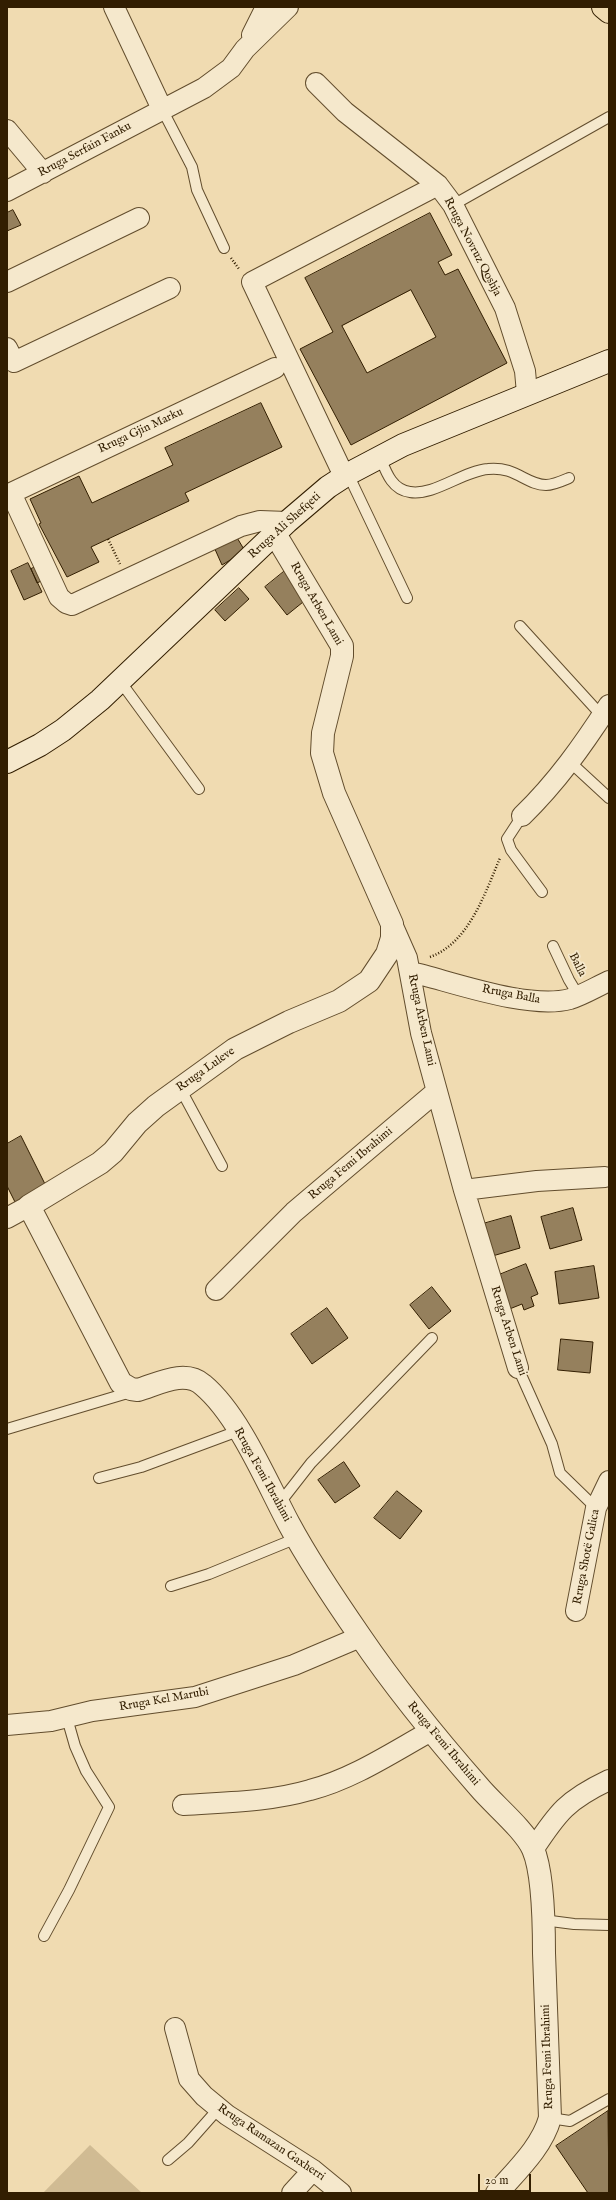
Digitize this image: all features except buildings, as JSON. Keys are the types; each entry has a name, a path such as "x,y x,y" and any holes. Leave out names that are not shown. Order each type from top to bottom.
{"highway":[{"path":"603,7 609,12"}],"street":[{"path":"114,7 162,109"},
{"name":"Rruga Serfain Fanku","path":"245,49 266,7"},
{"name":"Rruga Serfain Fanku","path":"7,191 219,79 245,49 288,7"},
{"name":"Rruga Novruz Qoshja","path":"316,83 345,112 438,185 453,205 505,308 521,357 527,393"},
{"path":"7,130 43,173"},
{"path":"346,475 252,282 438,185"},
{"path":"7,282 139,218"},
{"path":"7,348 14,362 170,288"},
{"name":"Rruga Ali Shefqeti","path":"7,762 40,745 63,730 120,681 281,528 328,487 346,475 403,445 527,393 609,361"},
{"name":"Rruga Gjin Marku","path":"9,494 275,368"},
{"path":"9,494 60,597 66,603 72,605 242,526 260,521 281,528"},
{"name":"Rruga Arben Lami","path":"281,528 342,646 342,656 323,733 322,753 334,794 390,918 409,965 421,1033 464,1190 518,1368"},
{"path":"522,816 542,797 570,762 606,710"},
{"name":"Rruga Luleve","path":"7,1218 100,1163 113,1152 137,1123 180,1088 236,1049 290,1022 354,993 369,981 387,954 392,938 390,918"},
{"name":"Rruga Balla","path":"409,965 523,1000 544,1002 569,999 609,981"},
{"name":"Rruga Femi Ibrahimi","path":"216,1290 294,1212 437,1091"},
{"path":"464,1190 537,1181 607,1176"},
{"path":"29,1206 121,1382 131,1389 138,1390"},
{"name":"Rruga Femi Ibrahimi","path":"138,1390 177,1378 186,1377 195,1379 210,1391 238,1431 297,1538 324,1583 360,1637 432,1731 480,1789 526,1839 533,1850 538,1867 543,1920 550,2118 547,2131 540,2142 498,2193"},
{"name":"Rruga Shotë Galica","path":"576,1611 596,1508 609,1481"},
{"name":"Rruga Kel Marubi","path":"7,1726 67,1718 92,1712 195,1697 294,1665 360,1637"},
{"path":"183,1805 274,1798 310,1791 356,1771 432,1731"},
{"path":"533,1850 551,1824 572,1800 609,1780"},
{"name":"Rruga Ramazan Gaxherri","path":"175,2028 189,2079 204,2096 219,2108 313,2170 341,2193"},
{"path":"292,2193 313,2170"}],"lane":[{"path":"162,109 192,167 197,190 224,248"},
{"path":"453,205 609,117"},
{"path":"380,457 393,484 410,492 438,487 476,470 502,468 518,474 535,484 546,485 569,478"},
{"path":"346,475 407,598"},
{"path":"520,626 606,710"},
{"path":"120,681 199,789"},
{"path":"570,762 609,798"},
{"path":"522,816 507,839 511,850 542,892"},
{"name":"Balla","path":"553,946 568,980 578,995"},
{"path":"180,1088 222,1166"},
{"path":"279,1504 311,1464 432,1338"},
{"name":"Rruga Arben Lami","path":"518,1368 552,1444 560,1473 596,1508"},
{"name":"Rruga Femi Ibrahimi","path":"7,1429 138,1390"},
{"path":"99,1478 141,1467 238,1431"},
{"path":"171,1586 209,1574 297,1538"},
{"path":"44,1936 69,1890 109,1808 86,1771 75,1746 67,1718"},
{"path":"543,1920 574,1924 609,1925"},
{"path":"550,2118 570,2121 609,2099"},
{"path":"168,2160 188,2143 219,2108"}],"path":[{"path":"224,248 239,270 252,282"},
{"path":"108,539 127,580"},
{"path":"409,965 432,957 460,936 474,916 507,839"}],"shaded area":[{"path":"90,2145 142,2193 43,2193"}]}
